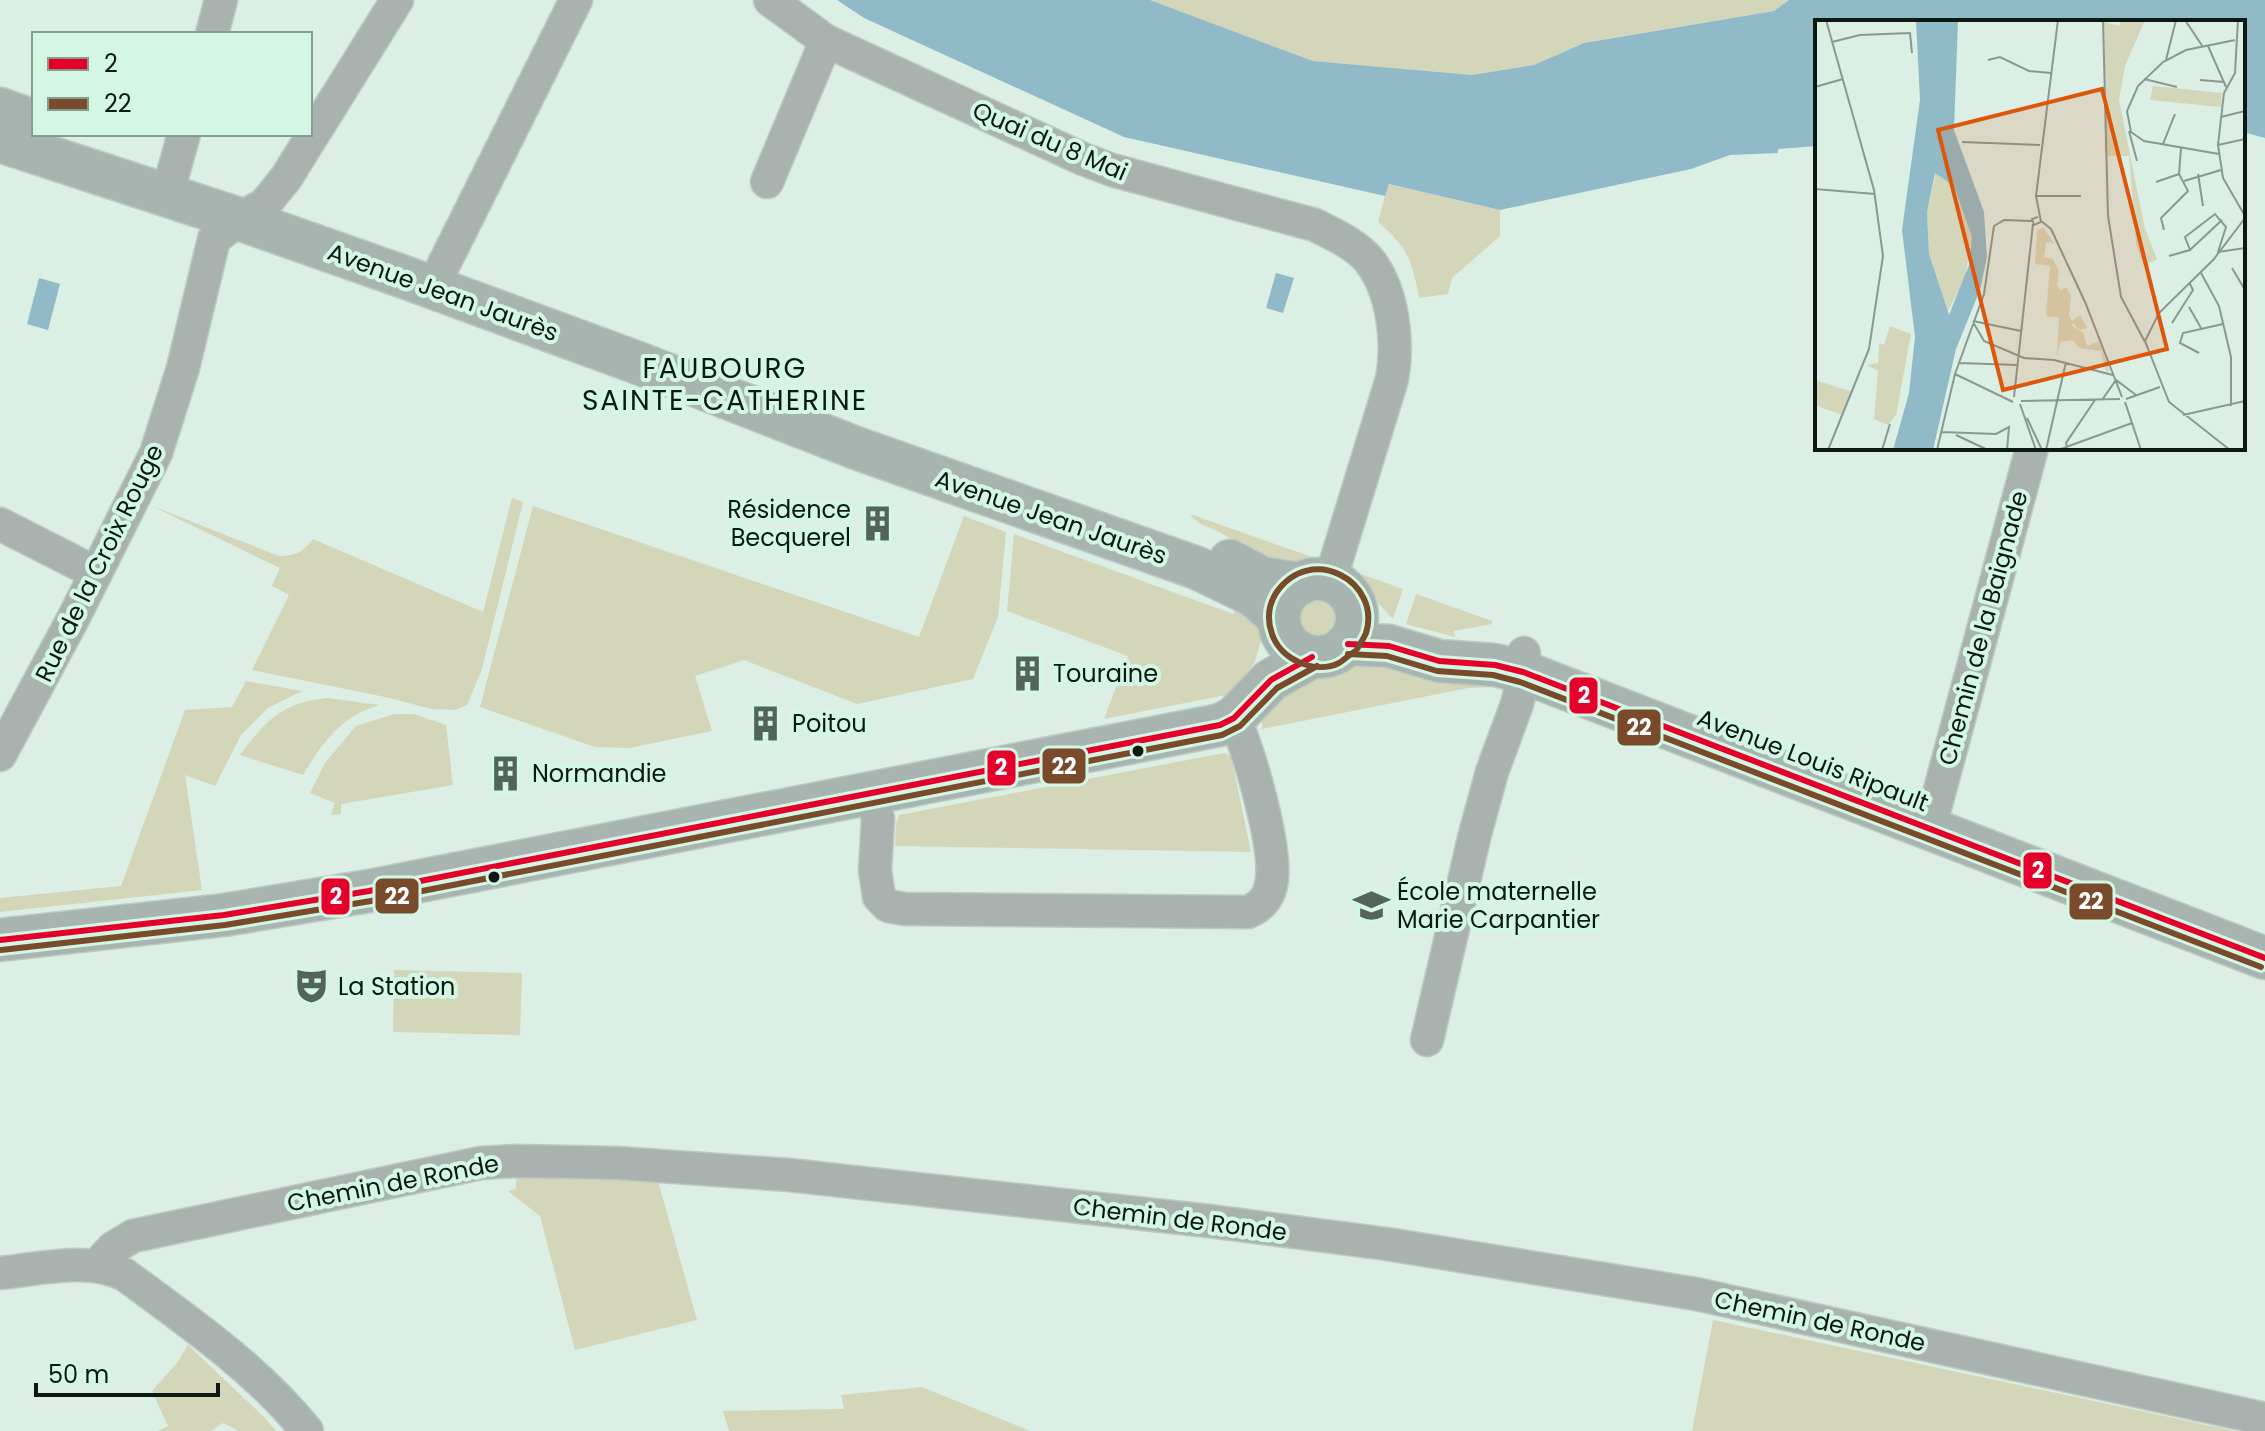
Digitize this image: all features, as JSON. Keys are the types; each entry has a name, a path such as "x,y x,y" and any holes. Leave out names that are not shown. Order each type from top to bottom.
{"main road":[{"path":"0,109 32,120"},
{"name":"Avenue Jean Jaurès","path":"75,136 175,167 252,211 570,338 942,479 1220,577 1253,595 1315,619"},
{"name":"Avenue Jean Jaurès","path":"0,141 175,167"},
{"name":"Avenue Jean Jaurès","path":"252,211 443,266 1206,548 1262,578 1315,619"},
{"path":"0,940 208,917 369,891 1220,725 1288,669 1315,619"},
{"name":"Avenue Louis Ripault","path":"1315,619 1393,634 1442,651 1501,650 1524,662 2265,958"},
{"name":"Avenue Louis Ripault","path":"1524,662 1600,677 2265,934"}],"street":[{"path":"213,32 221,0"},
{"name":"Rue de la Croix Rouge","path":"0,755 156,453 183,368 214,239 252,211 286,178 397,0"},
{"path":"443,266 576,0"},
{"name":"Quai du 8 Mai","path":"770,0 826,41 1083,159 1112,170 1315,225 1341,238 1368,259 1379,278 1390,311 1397,354 1392,379 1315,619"},
{"path":"767,182 826,41"},
{"name":"Chemin de la Baignade","path":"1935,808 2031,450"},
{"path":"0,524 96,573"},
{"path":"1427,1040 1475,834 1492,772 1517,704 1524,662"},
{"path":"872,794 878,819 875,870 879,897 888,906 905,909 1248,912 1260,907 1271,887 1273,871 1271,846 1247,748 1246,706"},
{"name":"Chemin de Ronde","path":"97,1265 113,1248 133,1236 481,1163 686,1166 1224,1223 1387,1244 1587,1276 1696,1294 2265,1419"},
{"path":"0,1273 97,1265 125,1275 213,1342 279,1399 307,1431"}],"green space":[{"path":"1150,0 1789,0 1774,11 1584,43 1534,65 1472,75 1313,61"},
{"path":"1388,184 1500,210 1500,236 1452,278 1448,294 1419,298 1407,256 1378,222"},
{"path":"512,498 523,502 482,669 467,705 456,710 431,709 252,670 289,595 272,586 280,568 152,506 279,556 298,552 313,539 483,612"},
{"path":"533,506 919,637 964,516 1006,532 998,617 973,679 857,704 744,660 695,676 712,731 629,748 595,747 480,707"},
{"path":"1190,514 1312,557 1282,563 1263,560"},
{"path":"1014,534 1233,614 1238,603 1256,620 1261,641 1254,664 1226,695 1104,719 1128,656 1007,611"},
{"path":"1361,574 1403,589 1393,619 1376,601"},
{"path":"1416,594 1492,621 1492,624 1454,631 1455,637 1406,624"},
{"path":"1318,601 1330,606 1335,618 1330,630 1318,635 1306,630 1301,618 1306,606"},
{"path":"1363,662 1499,687 1468,688 1262,729 1262,720 1285,691 1306,681 1335,675"},
{"path":"246,681 302,691 268,708 241,735 215,786 185,775 202,890 0,912 0,898 121,886 185,710 232,707"},
{"path":"328,698 380,705 355,716 335,731 303,775 240,755 258,732 277,715 299,704"},
{"path":"394,714 414,714 446,725 453,785 341,804 341,814 331,815 335,803 310,793 325,763 356,726"},
{"path":"1224,753 1231,756 1251,852 895,846 899,815"},
{"path":"394,970 522,973 520,1035 393,1032"},
{"path":"516,1177 658,1181 697,1320 575,1350 540,1216 508,1191 516,1189"},
{"path":"1713,1320 2235,1431 1692,1431"},
{"path":"188,1345 276,1431 239,1431 223,1423 211,1431 158,1431 168,1426 152,1391 177,1363"},
{"path":"922,1387 1030,1431 729,1431 723,1411 844,1409 841,1395"}],"water":[{"path":"837,0 1150,0 1313,61 1472,75 1534,65 1584,43 1774,11 1789,0 2265,0 2265,138 2245,133 2245,20 1815,20 1815,146 1778,149 1778,153 1730,155 1691,169 1500,210 1389,184 1385,196 1124,137 864,18"},
{"path":"1276,273 1294,278 1283,313 1266,308"},
{"path":"39,278 60,284 48,330 27,324"}],"transit line":[{"name":"22","path":"1354,652 1339,663 1320,667 1309,666 1282,651 1270,629 1270,608 1276,593 1291,578 1307,571 1324,570 1354,584 1364,598 1368,615 1366,633 1357,649"},
{"name":"2","path":"1348,644 1389,646 1439,661 1495,665 1523,672 2265,958"},
{"name":"22","path":"1348,654 1387,656 1437,671 1493,675 1520,682 2261,967"},
{"name":"2","path":"0,940 224,915 369,891 1220,725 1234,718 1271,680 1312,657"},
{"name":"22","path":"1,950 225,925 371,901 1222,735 1240,726 1277,688 1317,666"}],"place":[{"name":"Résidence Becquerel","path":"877,523"},
{"name":"Touraine","path":"1027,673"},
{"name":"Poitou","path":"766,723"},
{"name":"Normandie","path":"506,773"},
{"name":"École maternelle Marie Carpantier","path":"1371,905"},
{"name":"La Station","path":"312,986"}],"district":[{"name":"FAUBOURG SAINTE-CATHERINE","path":"725,384"}]}
